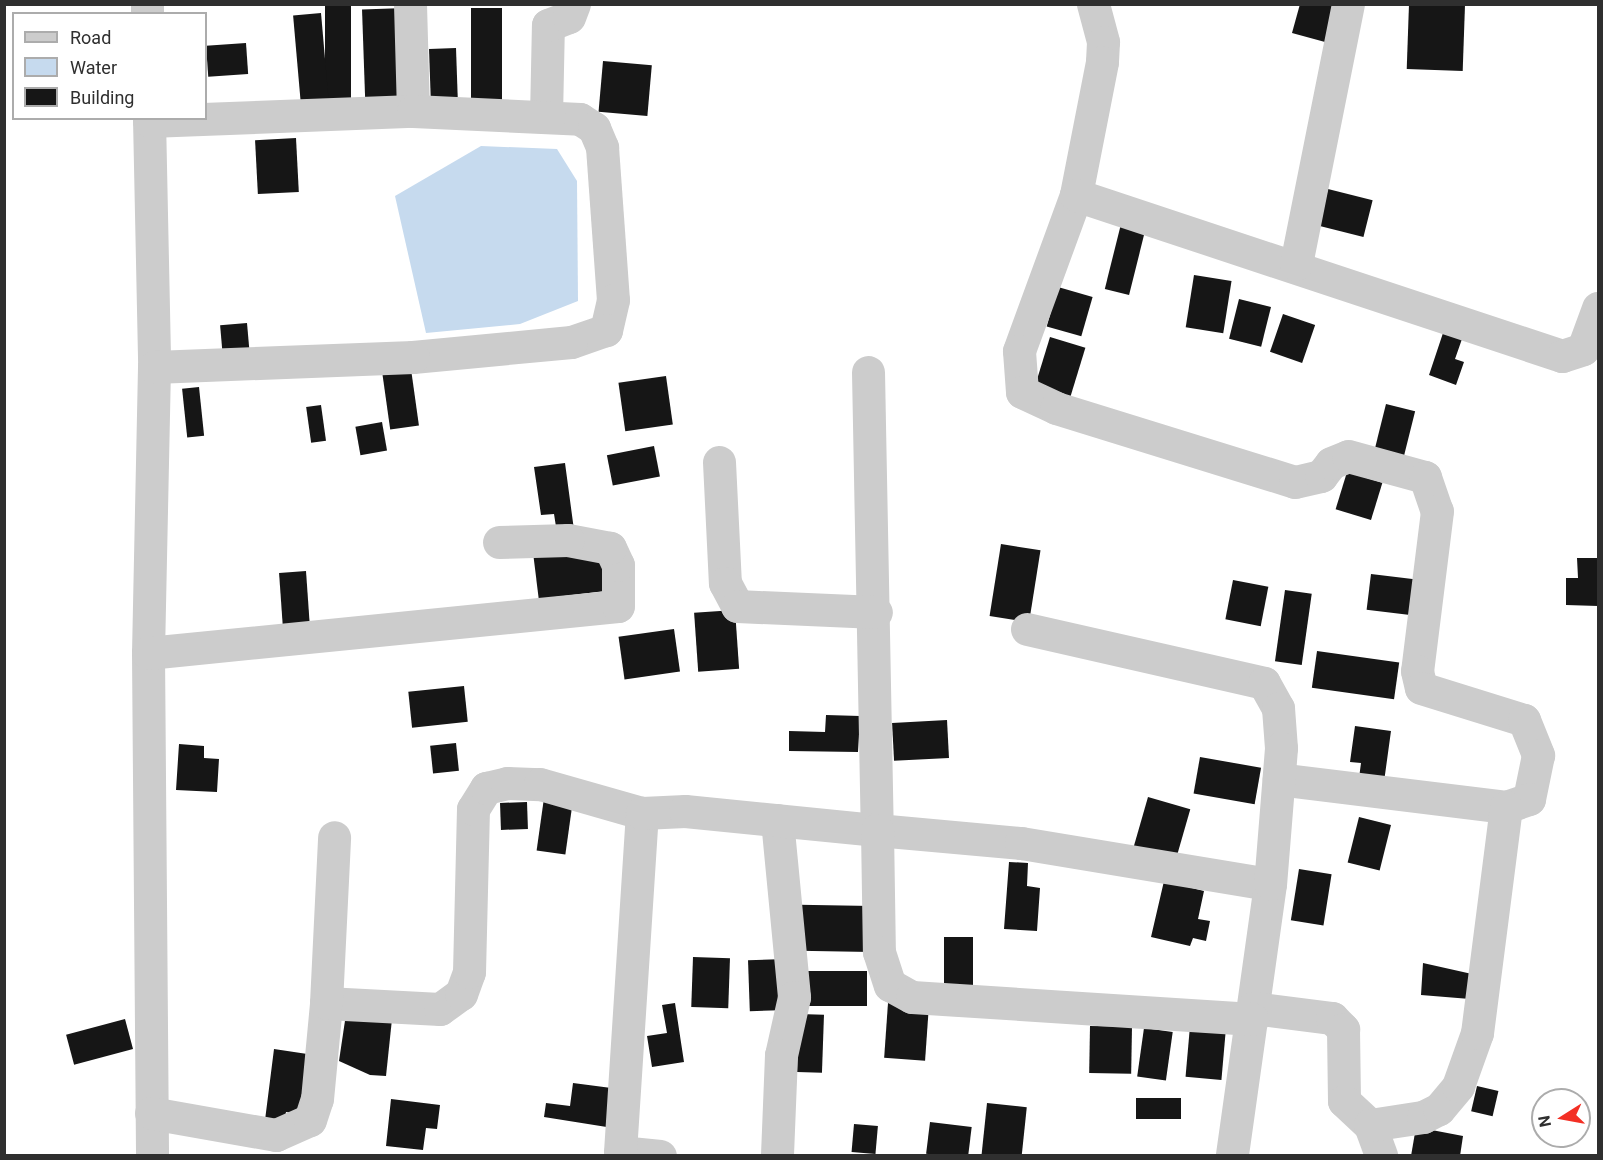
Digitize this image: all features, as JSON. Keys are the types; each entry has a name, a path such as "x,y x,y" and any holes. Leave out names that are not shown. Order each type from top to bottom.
{"street":[{"path":"410,4 413,111"},
{"path":"546,117 548,25 568,17 574,4"},
{"path":"1093,4 1104,42 1102,62 1076,195 1019,351 1022,392 1056,408 1294,482 1321,476 1331,463 1348,456 1425,477 1437,511 1417,671 1421,688 1434,695 1524,720 1538,755 1536,783 1529,799 1506,807 1279,779"},
{"path":"1296,264 1348,4"},
{"path":"154,367 413,357 571,342 606,330 613,300 602,147 594,128 580,119 413,111 207,118"},
{"path":"149,120 154,367 148,653 152,1155"},
{"path":"1076,195 1296,264 1562,356 1583,349 1599,308"},
{"path":"868,372 876,612 879,952 887,979 899,992 942,1000 1332,1018 1343,1029 1346,1046 1344,1101 1370,1125 1382,1155"},
{"path":"719,462 725,583 737,606 876,612"},
{"path":"148,653 618,606 618,565 610,548 568,540 499,542"},
{"path":"1027,629 1264,683 1278,708 1279,779 1270,884 1232,1155"},
{"path":"326,1003 440,1009 462,994 469,972 473,809 486,788 507,783 540,784 642,813 685,811 1021,843 1270,884"},
{"path":"1370,1125 1423,1117 1440,1109 1458,1086 1477,1033 1506,807"},
{"path":"642,813 620,1154 660,1155"},
{"path":"777,820 794,986 781,1055 777,1155"},
{"path":"151,1113 259,1134 297,1128 310,1120 317,1099 326,1003 334,837"}],"water":[{"path":"481,146 557,149 577,181 578,301 520,324 426,333 395,196"}],"building":[{"path":"325,4 351,4 351,103 325,103"},
{"path":"1300,4 1335,4 1325,42 1292,33"},
{"path":"1409,4 1465,6 1463,71 1407,69"},
{"path":"405,8 408,102 365,103 362,10"},
{"path":"471,8 502,8 502,103 471,103"},
{"path":"321,13 329,109 301,111 293,15"},
{"path":"246,43 248,74 208,77 207,46"},
{"path":"456,48 458,101 431,102 429,49"},
{"path":"603,61 652,65 647,116 599,112"},
{"path":"296,138 299,192 258,194 255,140"},
{"path":"1328,189 1373,200 1363,237 1319,226"},
{"path":"1121,224 1145,230 1129,295 1105,289"},
{"path":"1194,275 1232,281 1223,333 1186,327"},
{"path":"1058,287 1093,297 1081,336 1047,326"},
{"path":"1239,299 1271,307 1261,347 1229,339"},
{"path":"1283,314 1315,325 1302,363 1270,352"},
{"path":"247,323 250,357 223,359 220,325"},
{"path":"1443,333 1462,339 1455,359 1464,362 1456,385 1429,375"},
{"path":"1050,337 1085,348 1068,403 1033,392"},
{"path":"411,369 419,425 390,429 382,373"},
{"path":"666,376 673,425 625,431 618,383"},
{"path":"199,387 204,436 187,438 182,389"},
{"path":"1386,404 1415,411 1402,464 1373,456"},
{"path":"321,405 326,441 311,443 306,407"},
{"path":"382,422 387,451 360,455 355,427"},
{"path":"654,446 660,476 613,486 607,455"},
{"path":"565,463 574,530 557,533 554,514 541,515 534,467"},
{"path":"1347,472 1382,483 1371,520 1336,509"},
{"path":"1001,544 1041,550 1029,622 990,616"},
{"path":"602,548 607,591 539,599 534,556"},
{"path":"1577,558 1598,558 1598,606 1566,605 1566,578 1578,578"},
{"path":"306,571 310,629 283,631 279,573"},
{"path":"1371,574 1419,580 1414,616 1367,610"},
{"path":"1233,580 1268,587 1261,626 1225,619"},
{"path":"1285,590 1312,594 1302,665 1275,661"},
{"path":"735,610 739,669 698,672 694,613"},
{"path":"674,629 680,672 625,679 619,637"},
{"path":"1317,651 1399,663 1394,699 1312,688"},
{"path":"464,686 468,722 412,728 408,692"},
{"path":"826,715 860,716 858,752 789,751 789,731 825,732"},
{"path":"947,720 949,758 894,761 892,723"},
{"path":"1355,726 1391,731 1384,782 1359,778 1361,763 1350,762"},
{"path":"456,743 459,771 433,774 430,746"},
{"path":"179,744 204,746 204,758 219,759 217,792 176,790"},
{"path":"1200,757 1261,768 1255,804 1194,793"},
{"path":"1148,797 1190,809 1175,862 1133,850"},
{"path":"544,798 573,802 565,855 537,850"},
{"path":"527,802 528,829 501,830 500,803"},
{"path":"1359,817 1391,825 1380,871 1348,863"},
{"path":"1009,862 1028,863 1027,886 1040,888 1037,931 1004,929"},
{"path":"1299,869 1332,874 1323,926 1291,920"},
{"path":"1164,881 1204,891 1198,919 1210,921 1206,941 1193,938 1190,946 1151,937"},
{"path":"799,905 872,906 871,952 798,951"},
{"path":"944,937 973,937 973,988 944,988"},
{"path":"693,957 730,958 728,1008 691,1007"},
{"path":"786,959 788,1010 750,1011 748,960"},
{"path":"1423,963 1472,974 1470,999 1421,995"},
{"path":"801,971 867,971 867,1006 801,1006"},
{"path":"675,1003 684,1062 652,1067 647,1036 667,1033 662,1005"},
{"path":"888,1003 929,1006 925,1061 884,1058"},
{"path":"346,1014 392,1019 386,1076 370,1075 339,1061"},
{"path":"799,1014 824,1015 822,1073 797,1072"},
{"path":"125,1019 133,1049 74,1065 66,1035"},
{"path":"1090,1026 1132,1027 1131,1074 1089,1073"},
{"path":"1190,1026 1226,1029 1221,1080 1186,1077"},
{"path":"1144,1028 1173,1032 1166,1081 1137,1077"},
{"path":"274,1049 314,1055 307,1115 286,1112 283,1131 264,1128"},
{"path":"573,1083 619,1089 613,1128 544,1117 546,1103 570,1106"},
{"path":"1477,1086 1498,1091 1493,1116 1471,1111"},
{"path":"1136,1098 1181,1098 1181,1119 1136,1119"},
{"path":"391,1099 440,1105 437,1129 426,1128 423,1150 386,1146"},
{"path":"987,1103 1027,1107 1022,1156 981,1156"},
{"path":"930,1122 972,1127 968,1156 926,1154"},
{"path":"854,1124 878,1126 875,1154 852,1152"},
{"path":"1416,1127 1463,1136 1460,1156 1411,1156"}]}
